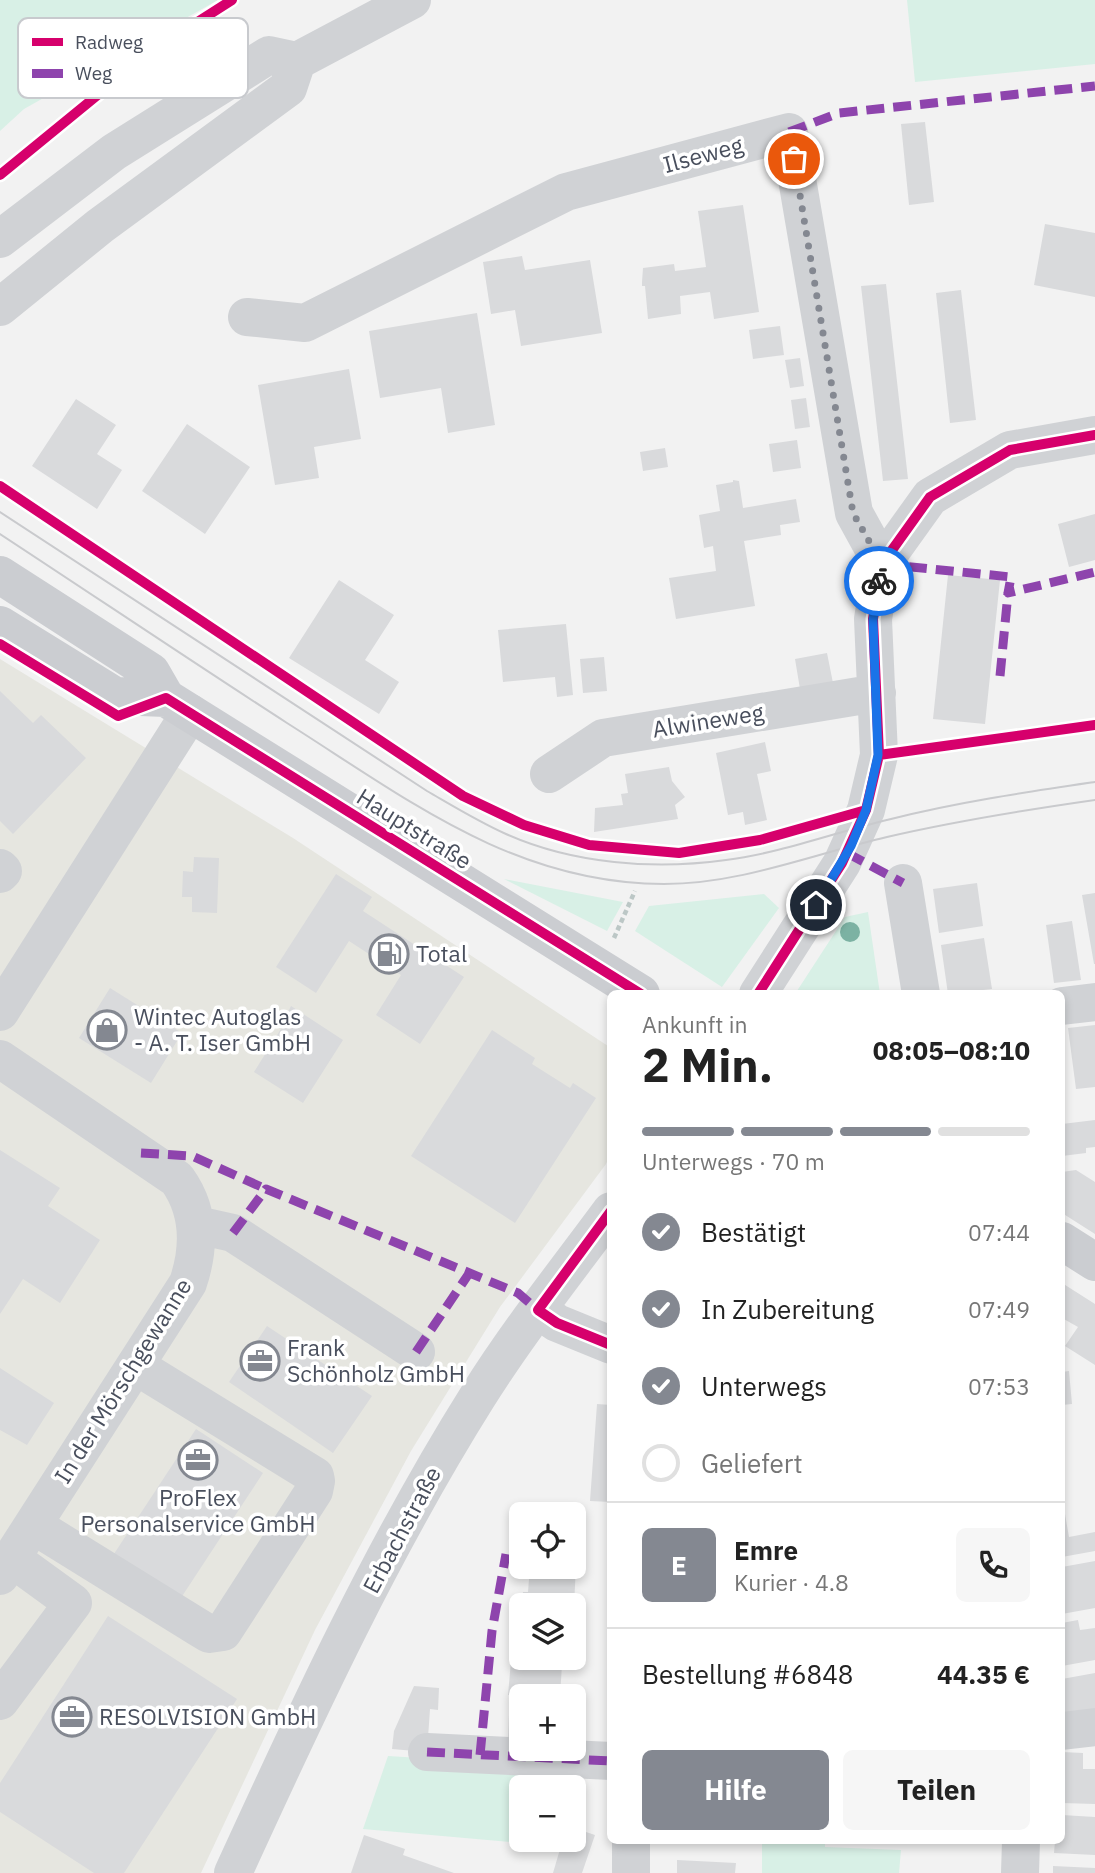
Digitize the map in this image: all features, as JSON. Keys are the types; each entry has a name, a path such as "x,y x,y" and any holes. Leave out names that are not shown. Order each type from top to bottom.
{"main road":[{"name":"Hauptstraße","path":"0,575 151,672 178,705 620,984"},
{"name":"Hauptstraße","path":"0,625 115,696 178,705"},
{"path":"1065,1243 1095,1262"}],"street":[{"path":"248,68 269,55 297,61 412,0"},
{"path":"0,307 100,226 288,88 297,61"},
{"path":"0,239 114,152 200,98"},
{"name":"Ilseweg","path":"247,317 305,323 566,192 789,132 853,513 882,564"},
{"path":"761,990 842,863 866,810 878,755 873,620 882,564 930,497 1010,450 1095,435"},
{"name":"Alwineweg","path":"549,774 603,738 877,693"},
{"path":"0,1012 178,705"},
{"path":"0,867 3,871 0,874"},
{"path":"903,883 920,990"},
{"path":"1065,1006 1095,1002"},
{"name":"In der Mörschgewanne","path":"0,1059 177,1179 186,1191 197,1225 194,1264 188,1283 6,1567"},
{"name":"Erbachstraße","path":"233,1873 337,1654 426,1485 478,1395 607,1215"},
{"path":"197,1225 233,1233 416,1352"},
{"path":"538,1310 557,1323 607,1343"},
{"path":"33,1525 209,1634 218,1635 223,1632 314,1491 315,1476 136,1366"},
{"path":"0,1701 73,1603 6,1567"},
{"path":"1065,1731 1095,1727"},
{"path":"427,1752 607,1761"},
{"path":"631,1844 631,1873"},
{"path":"1020,1873 1021,1844"}],"path":[{"path":"620,984 619,930 635,891"}],"shaded area":[{"path":"0,659 293,838 607,1045 607,1162 500,1307 411,1451 315,1630 201,1873 0,1873"}],"green space":[{"path":"0,0 218,0 186,18 18,18 18,98 44,98 24,109 0,131"},
{"path":"907,0 1095,0 1095,64 915,82"},
{"path":"504,879 623,902 607,931"},
{"path":"764,894 779,908 722,987 635,931 649,906"},
{"path":"868,912 879,990 798,990 845,917"},
{"path":"388,1756 585,1768 582,1775 509,1775 509,1842 363,1829"},
{"path":"762,1844 825,1844 825,1847 901,1850 899,1873 762,1873"}],"building":[{"path":"925,122 934,202 909,205 901,124"},
{"path":"743,205 759,312 714,319 710,292 680,296 681,314 648,319 645,286 642,286 643,268 674,264 675,271 706,267 698,211"},
{"path":"1045,224 1095,233 1095,297 1034,285"},
{"path":"522,256 525,270 590,260 602,333 521,346 515,310 491,314 483,262"},
{"path":"886,284 908,479 883,481 861,286"},
{"path":"961,290 976,420 950,423 936,293"},
{"path":"477,313 495,425 448,433 441,388 380,398 369,331"},
{"path":"780,326 784,355 753,359 749,330"},
{"path":"800,358 804,386 790,388 785,360"},
{"path":"349,369 361,439 314,447 319,478 275,485 258,385"},
{"path":"806,398 810,427 795,429 791,400"},
{"path":"76,399 116,425 97,454 122,470 97,509 32,466"},
{"path":"187,424 250,467 205,534 142,491"},
{"path":"797,440 801,468 773,472 769,444"},
{"path":"665,448 668,467 643,471 640,452"},
{"path":"739,481 743,508 796,499 800,522 780,525 781,535 744,541 755,606 676,619 669,578 716,571 713,546 704,548 699,515 720,511 716,485"},
{"path":"1095,514 1095,560 1069,567 1058,524"},
{"path":"948,575 1000,580 985,724 933,719"},
{"path":"339,580 394,615 365,660 399,682 379,714 289,658"},
{"path":"566,624 573,695 557,697 555,677 503,682 498,630"},
{"path":"827,653 833,683 800,689 795,659"},
{"path":"604,657 607,691 583,693 580,659"},
{"path":"0,691 33,723 41,715 86,758 13,834 0,821"},
{"path":"765,742 771,771 757,774 767,820 745,825 743,812 728,815 716,753"},
{"path":"669,767 672,781 685,797 675,805 678,819 594,832 595,808 623,805 621,794 628,793 625,774"},
{"path":"194,857 219,858 217,913 192,912 192,897 182,897 183,871 193,872"},
{"path":"336,874 372,897 363,911 464,977 420,1044 376,1015 401,975 349,941 316,993 276,967"},
{"path":"977,883 983,926 939,933 933,889"},
{"path":"1095,893 1095,964 1094,964 1082,895"},
{"path":"1072,921 1081,980 1054,983 1046,925"},
{"path":"984,938 992,989 947,990 941,945"},
{"path":"110,988 182,1033 151,1083 79,1038"},
{"path":"291,1006 343,1040 303,1103 254,1072 284,1024 282,1014 287,1014"},
{"path":"1095,1025 1095,1087 1076,1089 1068,1028"},
{"path":"492,1030 535,1058 532,1064 570,1088 573,1083 596,1098 515,1223 411,1156"},
{"path":"1095,1120 1095,1147 1086,1148 1086,1153 1065,1156 1065,1124"},
{"path":"0,1150 60,1188 48,1206 100,1240 60,1303 23,1279 0,1314"},
{"path":"1076,1170 1095,1182 1095,1234 1065,1215 1065,1172"},
{"path":"1065,1285 1095,1304 1095,1365 1065,1346 1078,1327 1065,1320"},
{"path":"267,1326 372,1396 333,1453 229,1382"},
{"path":"0,1368 54,1403 27,1445 0,1430"},
{"path":"1069,1371 1072,1404 1065,1405 1065,1372"},
{"path":"597,1404 607,1405 607,1502 590,1501"},
{"path":"196,1429 263,1473 175,1607 108,1563"},
{"path":"1065,1514 1069,1537 1095,1532 1095,1551 1065,1556"},
{"path":"1095,1561 1095,1608 1065,1613 1065,1566"},
{"path":"529,1579 575,1579 575,1593 523,1593 528,1592"},
{"path":"108,1616 237,1699 124,1873 94,1873 0,1812 0,1783"},
{"path":"1078,1620 1080,1630 1095,1628 1095,1660 1065,1665 1065,1622"},
{"path":"510,1670 562,1670 561,1684 509,1684 508,1695"},
{"path":"1095,1673 1095,1711 1065,1716 1065,1678"},
{"path":"414,1686 439,1688 438,1710 430,1709 427,1752 392,1749 394,1731"},
{"path":"1065,1752 1083,1753 1083,1769 1095,1769 1095,1804 1065,1803"},
{"path":"1065,1815 1095,1817 1095,1855 1054,1853 1055,1844 1065,1844"},
{"path":"586,1832 595,1835 582,1873 553,1873 559,1852 586,1852"},
{"path":"364,1835 405,1849 403,1855 454,1873 351,1873"},
{"path":"677,1860 736,1863 735,1873 677,1873"},
{"path":"1053,1866 1095,1868 1095,1873 1053,1873"}],"tram line":[{"path":"0,512 427,791 496,829 559,852 642,864 726,860 809,842 942,807 1095,782"},
{"path":"0,534 251,700 420,807 511,853 559,870 610,880 693,883 749,874 913,831 1095,800"}],"marked path":[{"path":"789,132 839,113 1095,86"},
{"path":"882,564 1011,577 1008,593 1095,572"},
{"path":"1000,676 1008,593"},
{"path":"847,853 903,883"},
{"path":"141,1153 192,1156 266,1189"},
{"path":"233,1233 266,1189 518,1293 538,1310"},
{"path":"416,1352 470,1272"},
{"path":"480,1755 492,1631 506,1554"},
{"path":"427,1752 607,1761"}],"cycle path":[{"path":"204,18 232,0"},
{"path":"0,175 94,98"},
{"path":"761,990 842,863 866,810 879,755 873,619 882,564 930,497 1010,450 1095,435"},
{"path":"0,486 463,796 524,825 589,845 679,853 760,840 866,810"},
{"path":"0,644 118,716 166,698 635,990"},
{"path":"879,755 1095,725"},
{"path":"607,1216 538,1310 557,1323 607,1343"}],"way so far":[{"path":"794,159 853,513 882,564 879,581"}],"place":[{"name":"Total","path":"389,954"},
{"name":"Wintec Autoglas - A. T. Iser GmbH","path":"107,1030"},
{"name":"Frank Schönholz GmbH","path":"260,1361"},
{"name":"ProFlex Personalservice GmbH","path":"198,1460"},
{"name":"RESOLVISION GmbH","path":"72,1717"}],"route":[{"path":"816,905 851,846 866,810 878,755 873,620 879,581"}]}
